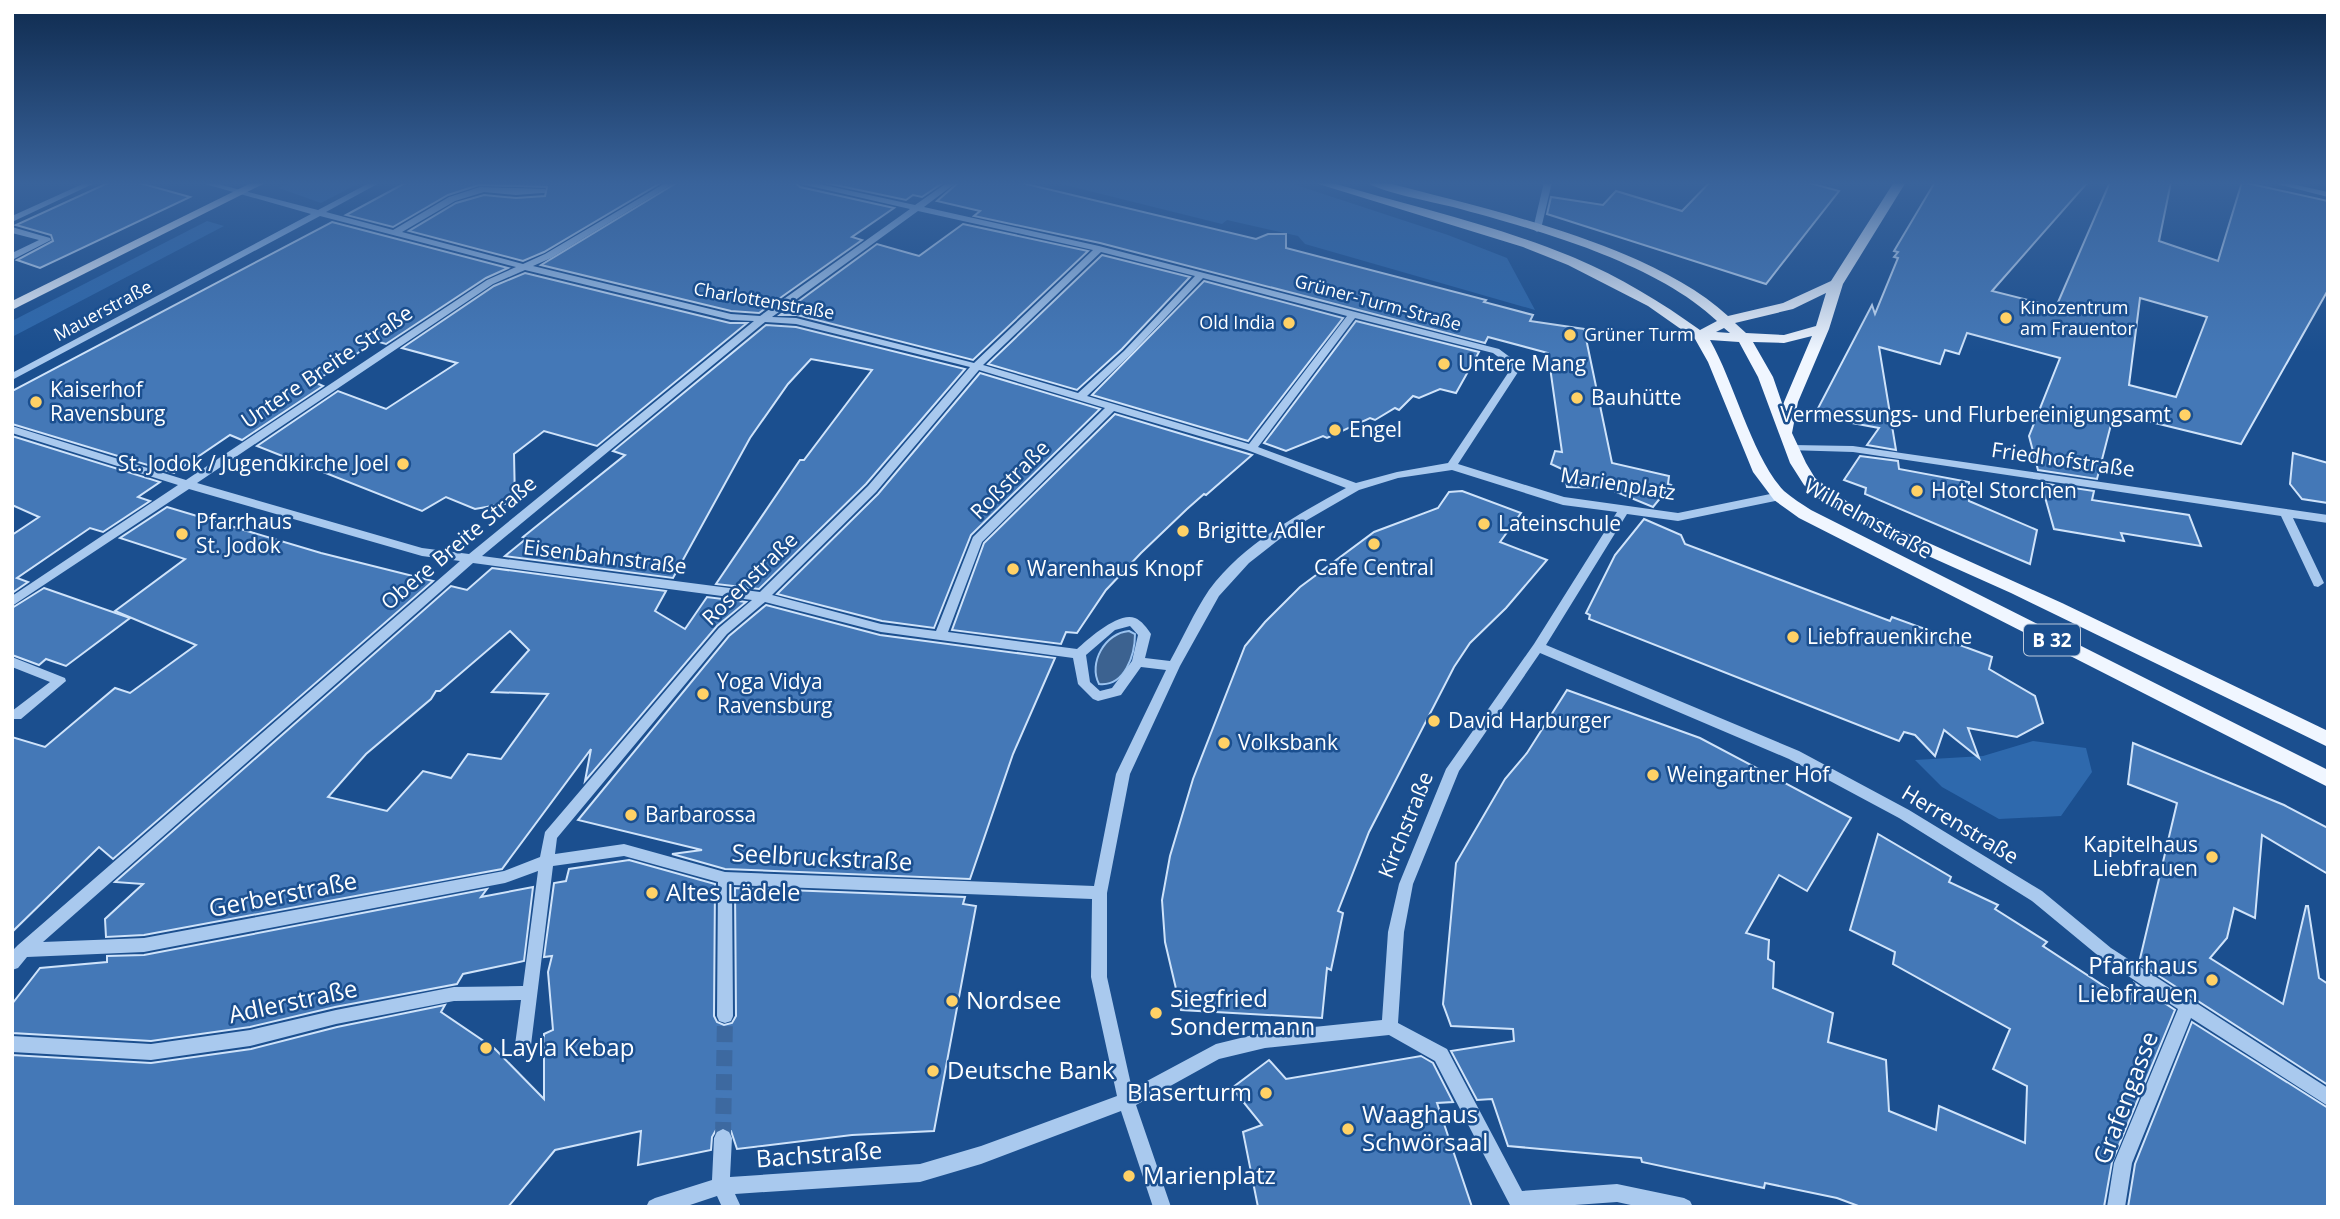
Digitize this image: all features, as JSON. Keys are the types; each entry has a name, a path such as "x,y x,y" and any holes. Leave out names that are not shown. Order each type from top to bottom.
{"main road":[{"path":"14,304 146,239"},
{"name":"B 32","path":"1511,239 1573,262 1653,303 1700,336 1715,362 1761,472 1780,496"},
{"name":"B 32","path":"1564,239 1647,270 1698,297 1745,339 1760,362 1792,448 1814,486"},
{"path":"1786,432 1791,402 1822,329 1836,284 1864,239"},
{"path":"1700,336 1726,321 1788,306 1836,284"},
{"path":"1700,336 1783,339 1822,329"},
{"name":"Wilhelmstraße","path":"1780,496 1814,486 1874,523 2108,632 2328,740"},
{"name":"Wilhelmstraße","path":"1780,496 1805,514 1851,539 2328,779"}],"street":[{"path":"12,257 47,240 43,239"},
{"name":"Mauerstraße","path":"12,377 271,239"},
{"name":"Charlottenstraße","path":"417,239 731,317 796,321 976,366 1251,448 1355,487"},
{"name":"Untere Breite Straße","path":"12,602 490,282 524,267 573,239"},
{"name":"Obere Breite Straße","path":"12,963 23,950 469,560 765,317 874,239"},
{"name":"Grüner-Turm-Straße","path":"1054,239 1496,351 1517,366 1452,466"},
{"name":"Rosenstraße","path":"530,993 550,836 723,631 763,597 872,489 976,366 1099,249"},
{"path":"1081,396 1127,353 1201,275"},
{"path":"1251,448 1354,313"},
{"name":"Roßstraße","path":"941,635 977,540 1113,406"},
{"name":"Eisenbahnstraße","path":"12,429 186,484 422,552 763,597 881,628 1079,654"},
{"name":"Friedhofstraße","path":"1792,448 1853,449 2328,519"},
{"name":"Marienplatz","path":"1162,1207 1126,1101 1099,977 1100,893 1123,774 1174,666 1214,593 1245,560 1291,524 1355,487 1396,475 1452,466 1563,501 1678,517 1780,496"},
{"name":"Kirchstraße","path":"1390,1027 1395,932 1406,884 1453,769 1538,647 1623,511"},
{"path":"2285,513 2318,583"},
{"path":"1132,621 1145,635 1138,662 1116,692 1098,696 1084,684 1079,654 1111,627 1132,621"},
{"name":"Herrenstraße","path":"1538,647 1794,754 1904,814 2037,896 2106,953 2328,1098"},
{"path":"12,662 60,681 16,715"},
{"path":"1138,662 1174,666"},
{"name":"Seelbruckstraße","path":"547,861 624,850 725,878 1100,893"},
{"name":"Gerberstraße","path":"23,950 145,945 505,877 547,861"},
{"path":"725,878 725,1016"},
{"path":"523,1045 530,993"},
{"name":"Adlerstraße","path":"12,1044 151,1052 250,1038 336,1017 454,994 530,993"},
{"name":"Grafengasse","path":"2116,1207 2123,1163 2187,1008"},
{"path":"920,1173 981,1155 1126,1101 1216,1052 1265,1040 1390,1027 1441,1055 1519,1203 1617,1192 1684,1207"},
{"path":"723,1138 721,1186 732,1207"},
{"name":"Bachstraße","path":"654,1207 721,1186 920,1173"}],"shaded area":[{"path":"172,239 199,239 12,337 12,321"},
{"path":"1301,239 1458,239 1507,258 1535,310 1305,244"},
{"path":"1129,631 1135,634 1135,642 1127,668 1116,680 1099,684 1096,667 1101,650 1113,637"},
{"path":"2033,741 2086,748 2092,772 2061,816 1999,819 1942,787 1915,760 1983,756"}],"building":[{"path":"52,239 102,239 40,268 17,260 53,241"},
{"path":"300,239 397,239 508,268 486,278 386,344 376,341 314,382 323,386 242,440 230,435 174,473 12,424 12,391"},
{"path":"439,239 566,239 523,261"},
{"path":"584,239 862,240 759,313 731,311 541,265"},
{"path":"943,239 1032,239 1088,251 973,360 797,315 780,315 877,244 919,256"},
{"path":"1081,239 1286,239 1286,248 1486,300 1484,302 1533,315 1530,321 1584,329 1612,463 1669,476 1668,484 1671,485 1653,507 1607,488 1567,487 1564,470 1551,464 1555,451 1562,452 1548,353 1488,337 1485,343"},
{"path":"1625,239 1801,239 1766,284"},
{"path":"1901,239 2038,239 1992,291 2056,307 2085,239 2159,239 2159,241 2218,261 2225,239 2328,239 2328,290 2241,444 2114,413 2097,479 2038,470 2029,436 2060,358 1967,333 1959,354 1945,350 1940,364 1879,347 1896,450 1867,445 1879,428 1814,416 1872,305 1875,314 1898,252 1894,251","holes":["2140,298 2207,317 2176,397 2129,385"]},
{"path":"1102,255 1190,277 1122,349 1077,390 988,364"},
{"path":"525,273 730,323 747,323 597,446 544,431 514,454 515,502 475,509 446,497 422,511 257,446 338,391 386,409 457,363 402,348 494,286"},
{"path":"1204,281 1343,318 1248,441 1092,395"},
{"path":"1356,321 1479,352 1456,393 1440,389 1419,398 1413,396 1399,410 1395,408 1375,420 1370,418 1327,438 1323,436 1286,451 1264,443"},
{"path":"766,325 796,327 965,369 866,484 759,589 716,584 800,460 804,460 872,370 811,359 788,384 750,438 673,578 505,556 527,538 523,537 625,455 613,451"},
{"path":"980,373 1100,409 971,535 934,628 882,621 777,594 878,494"},
{"path":"1115,414 1252,455 1187,509 1141,553 1106,590 1077,633 1066,632 1061,644 952,630 984,543"},
{"path":"12,436 160,482 138,497 150,501 103,532 90,528 17,578 28,582 12,593 12,535 39,517 12,505"},
{"path":"2293,453 2328,463 2328,503 2302,499 2290,484"},
{"path":"1860,456 1898,461 1899,469 1969,482 1969,501 2037,530 2030,564 1865,494 1866,488 1844,480"},
{"path":"2041,483 2094,491 2092,500 2189,515 2201,546 2121,533 2124,541 2054,529"},
{"path":"1462,491 1521,513 1500,542 1547,560 1506,608 1470,643 1454,667 1369,832 1338,911 1343,913 1331,970 1327,968 1322,1018 1181,1010 1165,942 1162,900 1170,856 1193,779 1245,646 1300,587 1374,532 1438,508 1449,492"},
{"path":"167,507 321,553 433,581 113,859 99,847 12,932 12,737 45,747 115,688 130,693 196,645 115,611 185,559 120,538"},
{"name":"Liebfrauenkirche","path":"1644,519 1681,535 1685,544 1890,621 1892,617 1939,634 1938,637 1992,657 1989,669 2035,696 2043,723 2017,737 1968,728 1979,758 1944,730 1935,756 1915,735 1904,732 1899,741 1589,619 1590,615 1586,613 1615,555"},
{"path":"492,568 666,591 655,611 685,629 707,597 746,602 717,626 585,781 591,749 502,869 144,935 106,937 105,919 143,884 115,882 451,586 467,590","holes":["510,631 529,650 492,692 548,694 501,759 468,754 451,778 423,771 387,811 328,797 366,754 431,699 436,691 440,691"]},
{"path":"44,588 130,618 66,666 46,659 39,665 12,655 12,608"},
{"path":"766,605 880,635 1055,658 1013,754 970,879 725,869 672,854 702,850 578,820 729,636"},
{"path":"1567,690 1700,738 1851,818 1807,891 1779,875 1746,933 1769,940 1768,959 1774,962 1773,988 1833,1013 1828,1042 1886,1060 1889,1111 1936,1130 1939,1106 2025,1143 2027,1086 1993,1069 2010,1029 1893,964 1895,952 1850,930 1878,834 1951,877 1949,882 1998,905 1995,909 2047,942 2043,946 2130,1003 2134,983 2175,1010 2112,1162 2104,1207 1861,1207 1837,1198 1765,1183 1764,1188 1642,1162 1641,1158 1508,1146 1492,1099 1477,1100 1451,1051 1514,1041 1513,1029 1451,1026 1443,1004 1456,863 1505,779 1527,753"},
{"path":"2133,743 2284,805 2328,828 2328,874 2262,835 2255,918 2234,908 2227,938 2210,958 2283,1004 2308,906 2319,978 2328,984 2328,1085 2139,963 2177,803 2128,784"},
{"path":"629,860 715,884 714,1016 717,1022 724,1025 732,1023 736,1016 735,888 965,897 963,904 976,906 934,1131 852,1135 737,1149 731,1131 722,1127 716,1130 712,1137 711,1150 638,1165 641,1131 555,1150 508,1207 12,1207 12,1055 151,1063 251,1049 337,1027 445,1005 441,1012 494,1048 544,1099 544,1034 553,1030 548,972 552,956 544,957 554,883 566,881 569,869"},
{"path":"533,887 524,961 463,974 457,984 335,1007 250,1027 151,1041 12,1033 12,1004 40,968 107,962 107,956 144,955 487,889 481,897"},
{"path":"2192,1022 2328,1108 2328,1207 2128,1207 2135,1164"},
{"name":"Waaghaus Schwörsaal","path":"1421,1056 1433,1063 1453,1102 1437,1103 1472,1207 1258,1207 1243,1132 1262,1125 1232,1088 1269,1060 1286,1079"}],"tunnel":[{"path":"723,1138 725,1016"}],"place":[{"name":"Kinozentrum am Frauentor","path":"2006,318"},
{"name":"Old India","path":"1289,323"},
{"name":"Grüner Turm","path":"1570,335"},
{"name":"Untere Mang","path":"1444,364"},
{"name":"Bauhütte","path":"1577,398"},
{"name":"Kaiserhof Ravensburg","path":"36,402"},
{"name":"Vermessungs- und Flurbereinigungsamt","path":"2185,415"},
{"name":"Engel","path":"1335,430"},
{"name":"St. Jodok / Jugendkirche Joel","path":"403,464"},
{"name":"Hotel Storchen","path":"1917,491"},
{"name":"Lateinschule","path":"1484,524"},
{"name":"Brigitte Adler","path":"1183,531"},
{"name":"Pfarrhaus St. Jodok","path":"182,534"},
{"name":"Cafe Central","path":"1374,544"},
{"name":"Warenhaus Knopf","path":"1013,569"},
{"name":"Liebfrauenkirche","path":"1793,637"},
{"name":"Yoga Vidya Ravensburg","path":"703,694"},
{"name":"David Harburger","path":"1434,721"},
{"name":"Volksbank","path":"1224,743"},
{"name":"Weingartner Hof","path":"1653,775"},
{"name":"Barbarossa","path":"631,815"},
{"name":"Kapitelhaus Liebfrauen","path":"2212,857"},
{"name":"Altes Lädele","path":"652,893"},
{"name":"Pfarrhaus Liebfrauen","path":"2212,980"},
{"name":"Nordsee","path":"952,1001"},
{"name":"Siegfried Sondermann","path":"1156,1013"},
{"name":"Layla Kebap","path":"486,1048"},
{"name":"Deutsche Bank","path":"933,1071"},
{"name":"Blaserturm","path":"1266,1093"},
{"name":"Waaghaus Schwörsaal","path":"1348,1129"},
{"name":"Marienplatz","path":"1129,1176"}]}
